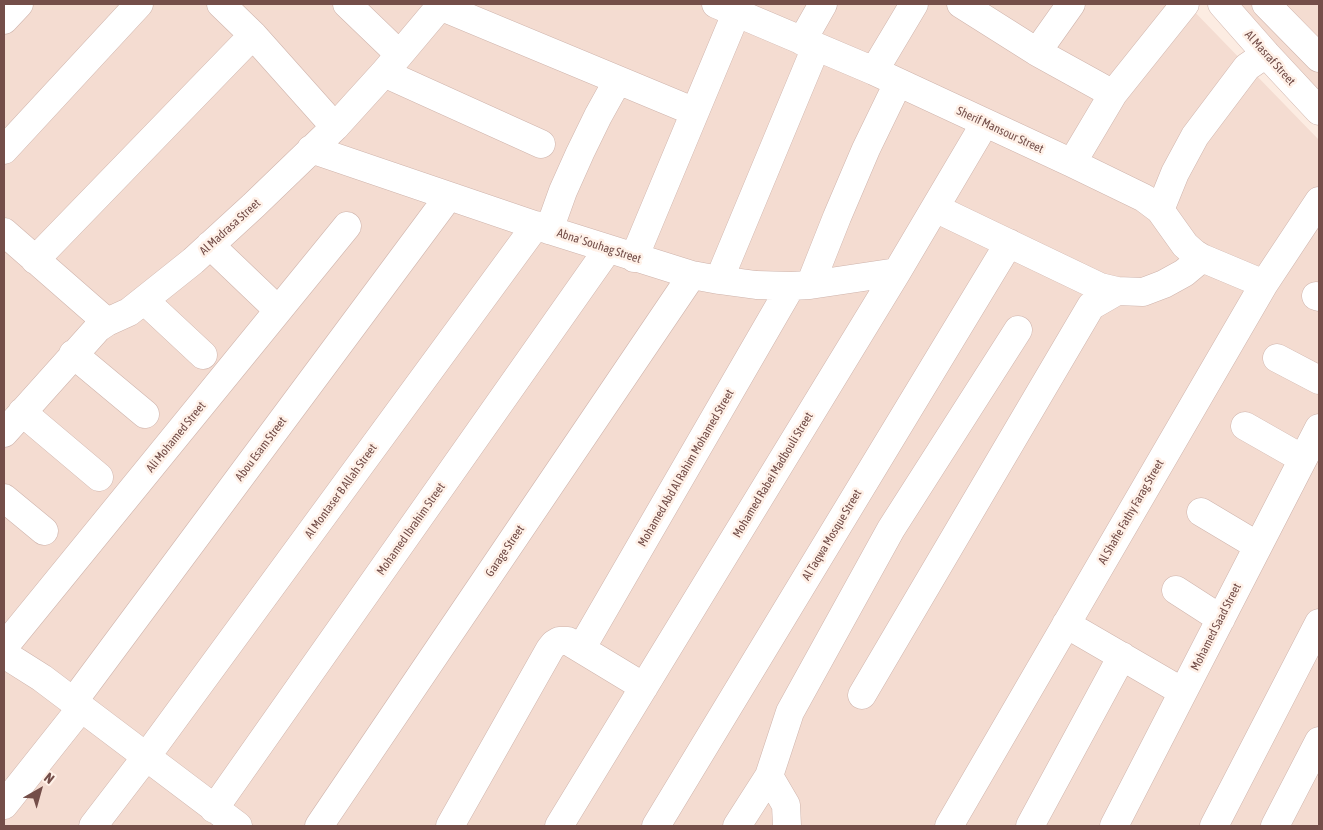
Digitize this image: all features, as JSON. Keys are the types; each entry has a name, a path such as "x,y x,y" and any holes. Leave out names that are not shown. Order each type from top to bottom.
{"street":[{"path":"4,20 19,4"},
{"path":"4,150 139,4"},
{"path":"221,4 252,35 335,127"},
{"path":"347,4 392,64 541,144"},
{"path":"719,280 823,4"},
{"path":"874,71 914,4"},
{"path":"961,4 1037,52 1113,94"},
{"path":"1037,52 1071,4"},
{"path":"1072,163 1113,94 1185,4"},
{"name":"Al Masraf Street","path":"1222,4 1319,111"},
{"path":"1266,4 1315,44"},
{"path":"441,5 695,112"},
{"name":"Al Madrasa Street","path":"9,427 98,328 106,322 129,312 193,261 335,127 392,64 441,5"},
{"path":"634,258 695,112 731,7"},
{"name":"Sherif Mansour Street","path":"731,7 809,44 874,71 1144,198 1160,210 1194,254 1264,284"},
{"path":"35,260 252,35"},
{"path":"1160,210 1176,173 1196,136 1247,67 1266,54"},
{"name":"Al Montaser B Allah Street","path":"93,826 543,228 563,191 598,116 618,80"},
{"name":"Mohamed Abd Al Rahim Mohamed Street","path":"450,826 550,649 554,644 570,645 800,286 837,217 898,83"},
{"name":"Mohamed Rabei Madbouli Street","path":"559,826 897,272 985,123"},
{"name":"Abna' Souhag Street","path":"311,149 543,228 692,275 756,285 800,286 897,272"},
{"name":"Abou Esam Street","path":"4,805 449,196"},
{"name":"Al Shafie Fathy Farag Street","path":"949,826 1264,284 1319,201"},
{"path":"935,208 1100,288 1143,292 1164,284 1184,273 1202,258"},
{"name":"Ali Mohamed Street","path":"4,647 347,226"},
{"path":"4,232 106,322"},
{"name":"Al Taqwa Mosque Street","path":"656,826 1009,243"},
{"path":"210,245 278,310"},
{"name":"Mohamed Ibrahim Street","path":"214,809 608,249"},
{"name":"Garage Street","path":"319,826 692,275"},
{"path":"862,695 1090,306 1117,291"},
{"path":"144,300 203,355"},
{"path":"737,826 769,776 790,712 891,529 1018,330"},
{"path":"74,354 145,414"},
{"path":"1278,358 1319,380"},
{"path":"1244,426 1303,459"},
{"path":"9,427 99,477"},
{"name":"Mohamed Saad Street","path":"1114,826 1319,428"},
{"path":"4,498 44,531"},
{"path":"1200,512 1258,546"},
{"path":"1176,590 1220,619"},
{"path":"1214,826 1319,623"},
{"path":"1066,624 1183,692"},
{"path":"570,645 644,687"},
{"path":"4,654 42,678 238,826"},
{"path":"1030,826 1122,656"},
{"path":"1275,826 1319,741"},
{"path":"769,776 786,806 787,826"},
{"path":"4,814 5,826"}],"shaded area":[{"path":"4,4 1187,4 1319,140 1319,826 4,826"},
{"path":"1228,4 1319,4 1319,103"}]}
